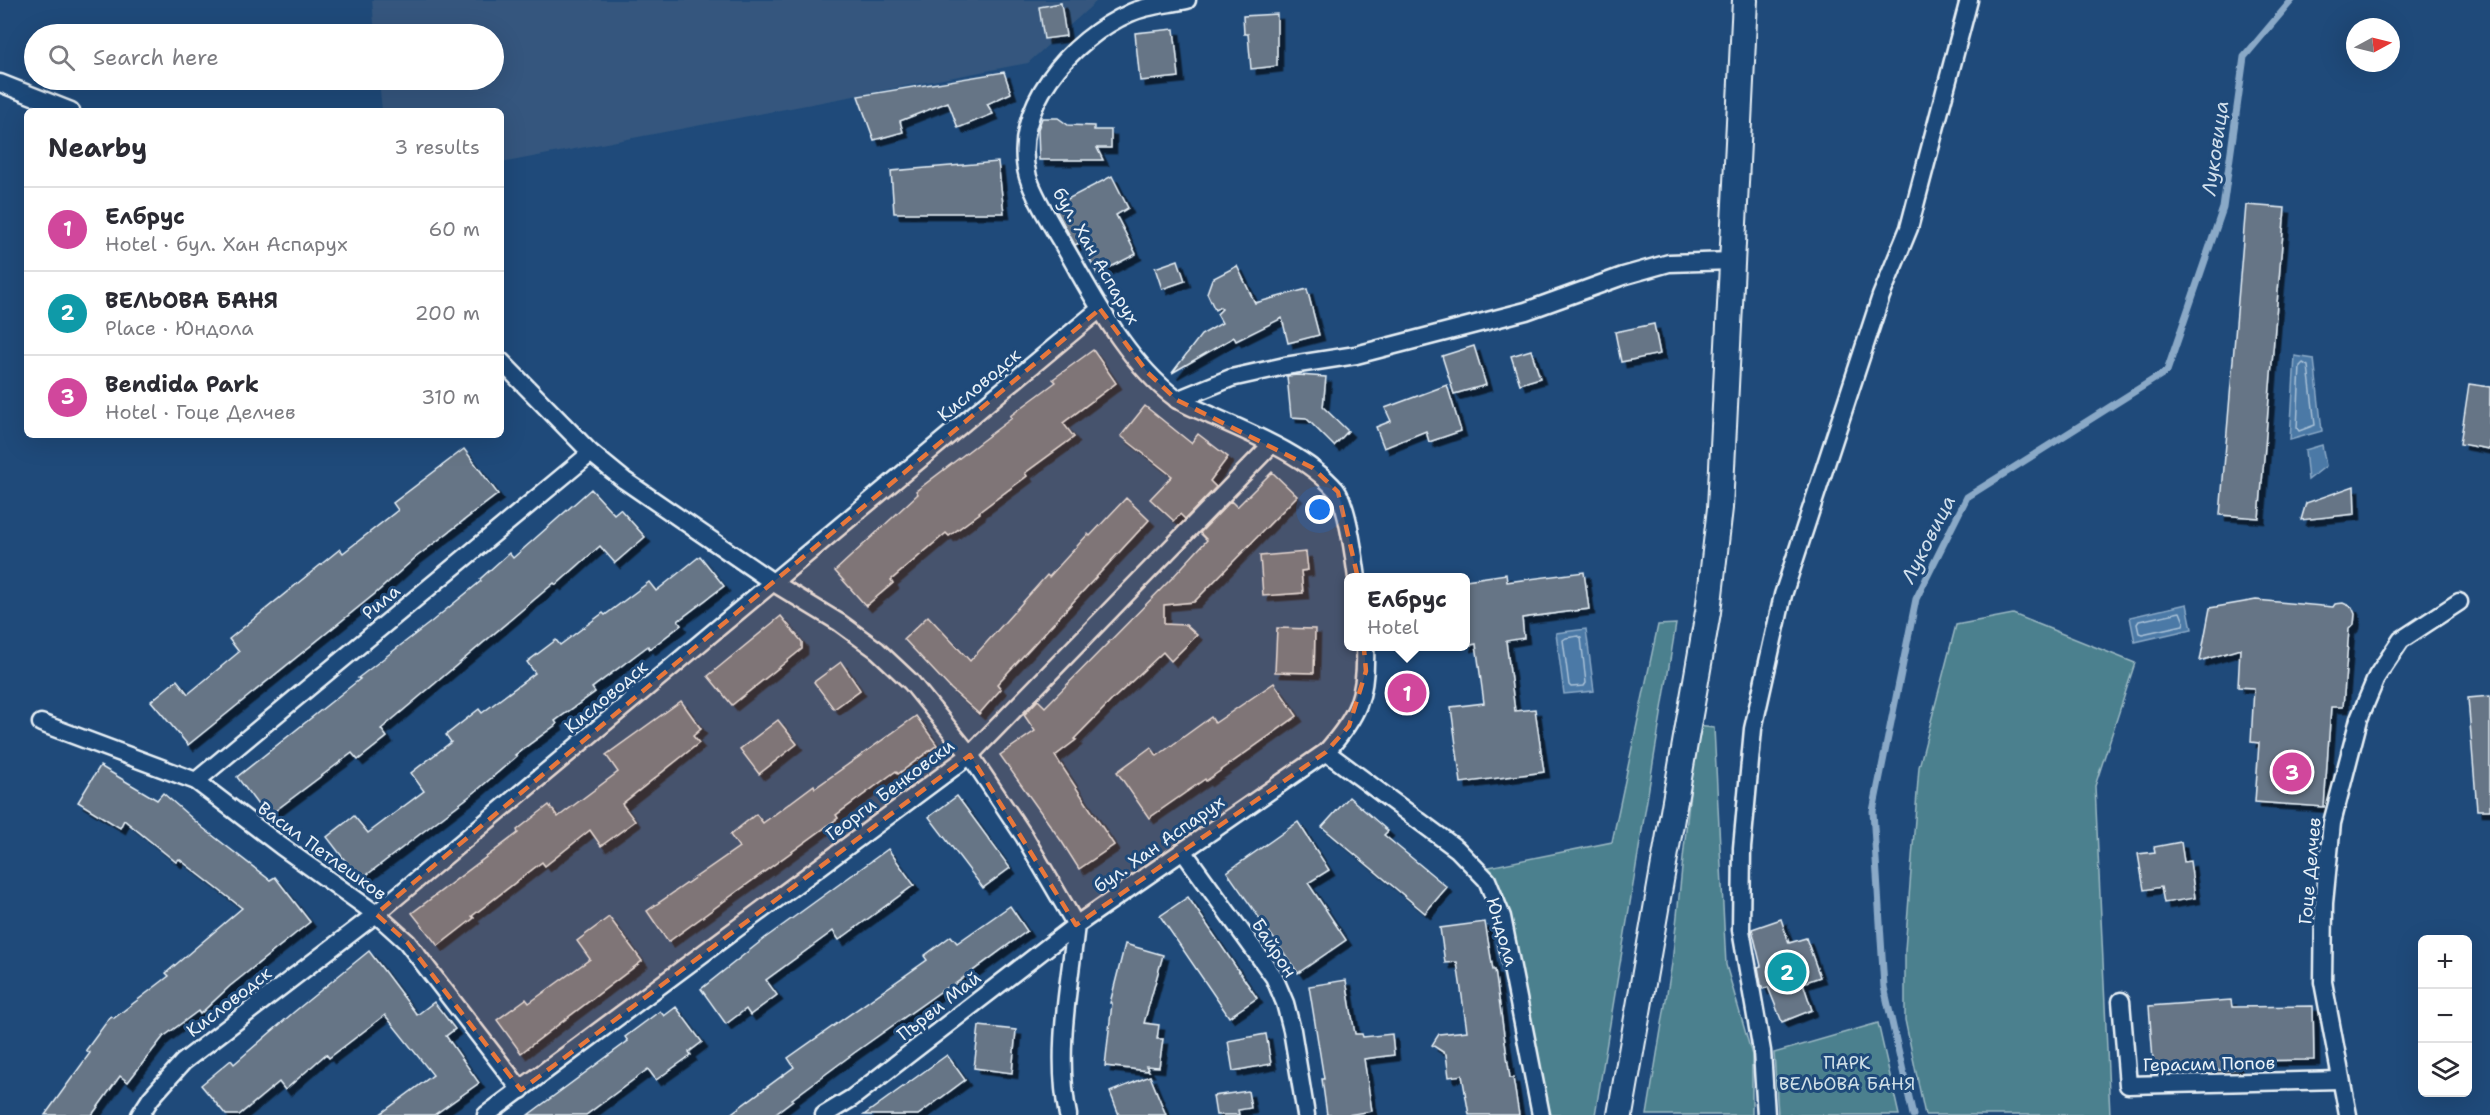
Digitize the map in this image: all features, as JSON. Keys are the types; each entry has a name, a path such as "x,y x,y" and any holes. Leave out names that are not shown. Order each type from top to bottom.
{"main road":[{"path":"1620,1115 1708,612 1720,508 1745,0"}],"street":[{"name":"бул. Хан Аспарух","path":"1187,0 1131,12 1087,39 1055,70 1031,111 1024,143 1028,177 1100,309 1148,373 1177,400 1313,468 1338,492 1349,526 1356,573"},
{"path":"1766,1115 1762,1051 1741,930 1742,848 1753,729 1783,596 1878,307 1909,228 1969,0"},
{"path":"0,83 63,108"},
{"path":"1177,400 1231,378 1379,350 1526,311 1623,276 1669,263 1732,261"},
{"name":"Кисловодск","path":"140,1115 151,1098 183,1062 376,914 1100,309"},
{"path":"504,364 591,453 624,480 774,583 840,623 878,650 911,681 970,755 1024,836 1076,925 1062,1046 1064,1095 1068,1115"},
{"name":"Георги Бенковски","path":"486,1115 970,755 1271,445"},
{"name":"Рила","path":"196,781 591,453"},
{"name":"Гоце Делчев","path":"2348,1115 2323,982 2324,903 2332,823 2359,719 2377,676 2401,640 2459,602"},
{"name":"бул. Хан Аспарух","path":"1076,925 1326,752 1349,726 1360,699 1366,671 1365,651"},
{"name":"Васил Петлешков","path":"40,723 196,781 376,914 406,942 521,1090"},
{"name":"Юндола","path":"1326,752 1457,849 1486,880 1502,917 1541,1115"},
{"name":"Байрон","path":"1183,851 1274,977 1285,1003 1292,1030 1306,1115"},
{"name":"Първи Май","path":"824,1115 852,1098 1076,925"},
{"name":"Герасим Попов","path":"2121,1001 2128,1085 2340,1080"}],"highlighted area":[{"path":"1100,309 1148,373 1177,400 1313,468 1338,492 1357,574 1366,671 1349,726 1326,752 1076,925 970,755 521,1090 407,942 376,914"}],"shaded area":[{"path":"372,0 1098,0 1028,63 504,162 504,108 382,108 380,90 504,90 504,24 374,24"}],"green space":[{"path":"2013,614 2135,663 2095,786 2110,1115 1925,1115 1905,1020 1905,950 1919,767 1956,625"},
{"path":"1676,624 1595,1115 1545,1115 1503,906 1489,867 1612,842 1658,625"},
{"path":"1697,726 1714,728 1726,965 1752,1055 1752,1115 1647,1115 1672,963"},
{"name":"ПАРК ВЕЛЬОВА БАНЯ","path":"1878,1023 1899,1115 1778,1115 1774,1053"}],"water":[{"path":"2295,356 2314,359 2322,431 2290,440"},
{"path":"2322,445 2326,466 2308,480 2305,450"},
{"path":"2187,604 2192,629 2135,642 2130,617"},
{"path":"1586,629 1594,691 1564,694 1556,633"}],"building":[{"path":"1061,3 1066,36 1044,39 1039,7"},
{"path":"1277,14 1277,66 1251,69 1248,34 1244,34 1243,16"},
{"path":"1174,29 1179,77 1140,81 1135,33"},
{"path":"1004,72 1011,93 987,104 993,114 958,128 948,102 900,121 903,132 874,140 858,96"},
{"path":"1042,118 1058,118 1068,125 1094,126 1094,130 1111,130 1111,148 1097,148 1103,160 1039,160 1038,129"},
{"path":"998,162 1004,213 894,213 891,171"},
{"path":"1112,176 1128,208 1116,215 1136,254 1097,274 1081,242 1075,245 1054,206"},
{"path":"2246,205 2285,208 2259,518 2220,515"},
{"path":"1178,260 1185,281 1162,289 1155,268"},
{"path":"1237,266 1255,303 1307,289 1319,335 1288,343 1282,318 1236,341 1234,337 1172,373 1201,335 1222,323 1217,314 1222,309 1220,307 1215,310 1207,293 1212,279"},
{"path":"1654,324 1660,354 1621,362 1615,332"},
{"path":"1474,346 1486,385 1454,394 1442,356"},
{"path":"1093,350 1116,383 1063,423 1074,437 1025,473 1027,476 980,513 949,536 946,533 891,580 893,583 866,606 835,571 918,494 916,491 1012,418 1010,416 1056,382 1053,379"},
{"path":"1531,350 1540,378 1520,384 1511,356"},
{"path":"1287,376 1326,377 1323,407 1348,431 1334,446 1306,418 1291,417"},
{"path":"2469,384 2490,387 2489,449 2460,444"},
{"path":"1447,385 1461,431 1429,442 1426,431 1384,448 1376,427 1391,421 1385,408"},
{"path":"1145,406 1191,443 1198,434 1228,457 1210,481 1216,487 1185,519 1180,514 1174,521 1150,499 1172,476 1121,436"},
{"path":"464,449 498,494 415,558 376,593 188,745 151,701 177,680 188,694 239,652 229,639 340,549 343,553 398,510 393,503"},
{"path":"1272,472 1297,496 1194,602 1164,605 1164,624 1186,625 1197,635 1171,661 1163,652 1113,699 1074,739 1076,740 1055,756 1114,845 1079,869 1000,755 1035,731 1024,715 1038,700 1045,707 1207,540 1200,533 1231,501 1237,507"},
{"path":"2354,486 2355,514 2301,520 2306,503"},
{"path":"591,489 614,514 620,509 645,537 615,563 600,546 381,729 387,737 358,760 352,753 267,817 237,777 481,581 480,579 509,553 513,558"},
{"path":"1126,498 1149,520 997,684 1001,689 979,714 951,689 904,639 928,616 970,661 1047,575 1049,577 1088,534 1090,536"},
{"path":"1306,552 1308,570 1301,571 1303,593 1263,596 1260,556"},
{"path":"700,556 724,586 678,621 681,625 650,649 648,646 592,688 595,692 555,721 557,724 515,755 517,756 475,792 360,880 327,837 354,816 368,833 424,791 411,773 451,742 446,735 479,709 482,713 535,673 527,662 556,640 560,645 649,582 656,591"},
{"path":"1584,572 1589,609 1522,618 1524,638 1506,641 1515,711 1535,709 1544,772 1461,783 1451,707 1484,703 1476,644 1470,645 1470,579 1506,574 1507,582"},
{"path":"2256,600 2333,607 2335,604 2343,603 2352,607 2355,614 2354,624 2349,629 2343,707 2331,707 2324,807 2255,802 2259,743 2251,742 2254,688 2238,687 2240,649 2200,661 2210,608"},
{"path":"781,616 802,642 802,649 732,705 708,676"},
{"path":"1277,628 1315,629 1314,673 1275,672"},
{"path":"841,662 860,690 834,709 814,682"},
{"path":"1274,683 1297,716 1206,781 1205,779 1149,818 1117,772 1151,747 1157,756 1211,717 1215,723"},
{"path":"2490,696 2490,810 2477,810 2468,698"},
{"path":"681,701 701,729 693,736 699,743 622,804 635,821 601,846 590,830 545,866 542,862 472,916 474,918 438,946 412,913 518,833 517,830 549,805 558,817 618,772 606,755"},
{"path":"916,716 937,745 898,774 896,771 836,815 838,818 668,942 647,911 739,847 730,835 756,814 763,823 814,785 815,788"},
{"path":"778,720 797,744 759,774 740,749"},
{"path":"100,766 157,800 163,793 203,828 270,880 275,877 310,922 230,986 200,1014 198,1011 163,1037 128,1082 120,1076 92,1115 45,1115 90,1053 86,1050 111,1016 114,1018 169,976 166,973 242,908 179,859 176,862 124,820 120,828 78,802"},
{"path":"957,796 1010,868 983,888 929,817"},
{"path":"1349,797 1388,831 1384,835 1447,887 1425,913 1322,827"},
{"path":"1298,822 1329,870 1308,883 1346,940 1298,973 1227,872"},
{"path":"2181,842 2184,862 2190,861 2195,898 2164,903 2161,887 2144,890 2138,854 2155,852 2154,847"},
{"path":"888,849 914,885 839,940 833,931 766,980 777,995 750,1015 746,1009 726,1024 701,989 765,938"},
{"path":"1188,897 1257,998 1229,1017 1160,916"},
{"path":"1010,906 1027,931 948,989 947,987 854,1053 773,1115 729,1115 794,1067 788,1058 927,960 924,956 951,936 957,943"},
{"path":"609,917 642,961 521,1053 497,1020 526,999 529,1003 590,959 577,941"},
{"path":"1781,919 1789,943 1806,938 1820,977 1803,983 1812,1010 1782,1022 1768,987 1763,989 1761,984 1758,967 1761,966 1752,929"},
{"path":"1485,922 1493,970 1495,970 1510,1078 1513,1078 1519,1115 1469,1115 1462,1075 1449,1077 1446,1054 1432,1045 1439,1034 1467,1031 1457,962 1445,963 1440,928"},
{"path":"1125,944 1163,955 1144,1023 1159,1025 1157,1039 1163,1039 1159,1067 1146,1066 1149,1071 1105,1066 1112,1003 1110,1003"},
{"path":"369,951 417,1015 434,1002 455,1029 446,1036 479,1083 434,1115 379,1115 433,1075 385,1015 329,1058 326,1054 285,1090 279,1082 239,1115 226,1115 201,1085 231,1060 234,1064"},
{"path":"1346,980 1355,1034 1362,1034 1363,1037 1392,1034 1394,1055 1364,1059 1372,1111 1348,1115 1327,1115 1322,1079 1324,1079 1309,986"},
{"path":"2231,1000 2232,1007 2313,1006 2314,1060 2236,1061 2237,1069 2154,1074 2149,1006"},
{"path":"676,1007 702,1042 689,1052 691,1055 656,1080 648,1069 586,1115 528,1115 628,1041 625,1037 660,1011 664,1016"},
{"path":"979,1026 1016,1030 1012,1073 974,1068"},
{"path":"1266,1034 1271,1064 1233,1071 1228,1041"},
{"path":"947,1055 965,1080 918,1115 864,1115"},
{"path":"1150,1076 1166,1115 1119,1115 1110,1092"},
{"path":"1248,1091 1251,1108 1238,1110 1239,1115 1216,1115 1213,1096"}],"waterway":[{"name":"Луковица","path":"1913,1115 1884,987 1873,811 1916,599 1967,497 2167,371 2223,208 2244,57 2292,0"}],"place":[{"name":"Елбрус","path":"1407,693"},
{"name":"Bendida Park","path":"2292,772"},
{"name":"ВЕЛЬОВА БАНЯ","path":"1787,972"}]}
